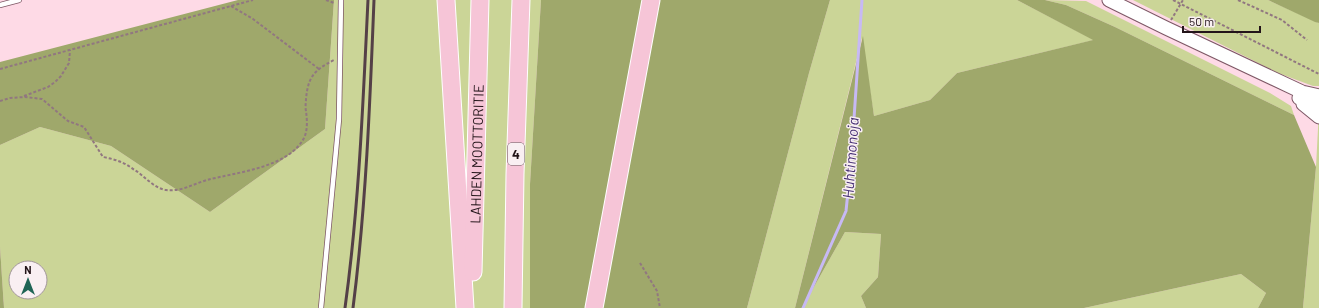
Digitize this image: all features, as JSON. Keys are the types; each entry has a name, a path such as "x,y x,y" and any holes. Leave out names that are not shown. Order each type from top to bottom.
{"highway":[{"path":"446,0 466,308"},
{"name":"LAHDEN MOOTTORITIE","path":"473,308 480,0"},
{"name":"4","path":"513,308 515,174 521,0"},
{"path":"594,308 651,0"}],"main road":[{"path":"1109,0 1302,92 1319,96"},
{"path":"1166,28 1292,95 1319,106"},
{"path":"1292,95 1319,117"}],"lane":[{"path":"0,5 19,0"},
{"path":"321,308 339,119 341,0"}],"path":[{"path":"0,69 253,0"},
{"path":"1173,0 1319,74"},
{"path":"1166,28 1183,0"},
{"path":"1238,0 1282,20 1307,40"},
{"path":"231,6 253,18 319,69"},
{"path":"21,97 48,87 55,82 61,76 69,63 70,50"},
{"path":"0,101 21,97 42,99 68,121 84,127 103,157 122,162 135,169 148,181 165,190 180,190 206,180 264,166 296,150 305,137 307,87 314,73 340,56"},
{"path":"640,263 657,291 660,308"}],"green space":[{"path":"238,0 334,0 325,129 210,212 111,146 40,127 0,145 0,62"},
{"path":"334,0 541,0 530,184 530,308 4,308 0,247 0,145 40,127 111,146 210,212 325,129"},
{"path":"541,0 830,0 809,73 747,308 530,308 530,184"},
{"path":"830,0 1017,0 1094,40 957,73 930,100 874,116 862,38 795,308 747,308 809,73"},
{"path":"1017,0 1045,0 1066,5 1115,27 1294,115 1316,167 1303,308 1258,308 1266,293 1241,274 1084,308 866,308 861,296 878,277 881,234 845,232 802,308 795,308 863,36 874,116 930,100 957,73 1093,40"},
{"path":"1045,0 1086,1 1270,93 1291,106 1294,115 1115,27 1066,5"},
{"path":"1133,0 1268,0 1319,23 1319,86 1313,86 1278,73"},
{"path":"1268,0 1319,0 1319,23 1315,22"},
{"path":"1319,109 1319,308 1303,308 1316,167"},
{"path":"845,232 881,234 878,277 861,296 866,308 802,308"},
{"path":"0,247 4,308 0,308"},
{"path":"1241,274 1266,293 1258,308 1084,308"}],"waterway":[{"name":"Huhtimonoja","path":"803,308 846,211 851,163 862,0"}],"railway":[{"path":"345,308 357,193 368,0"},
{"path":"353,308 364,193 374,0"}]}
